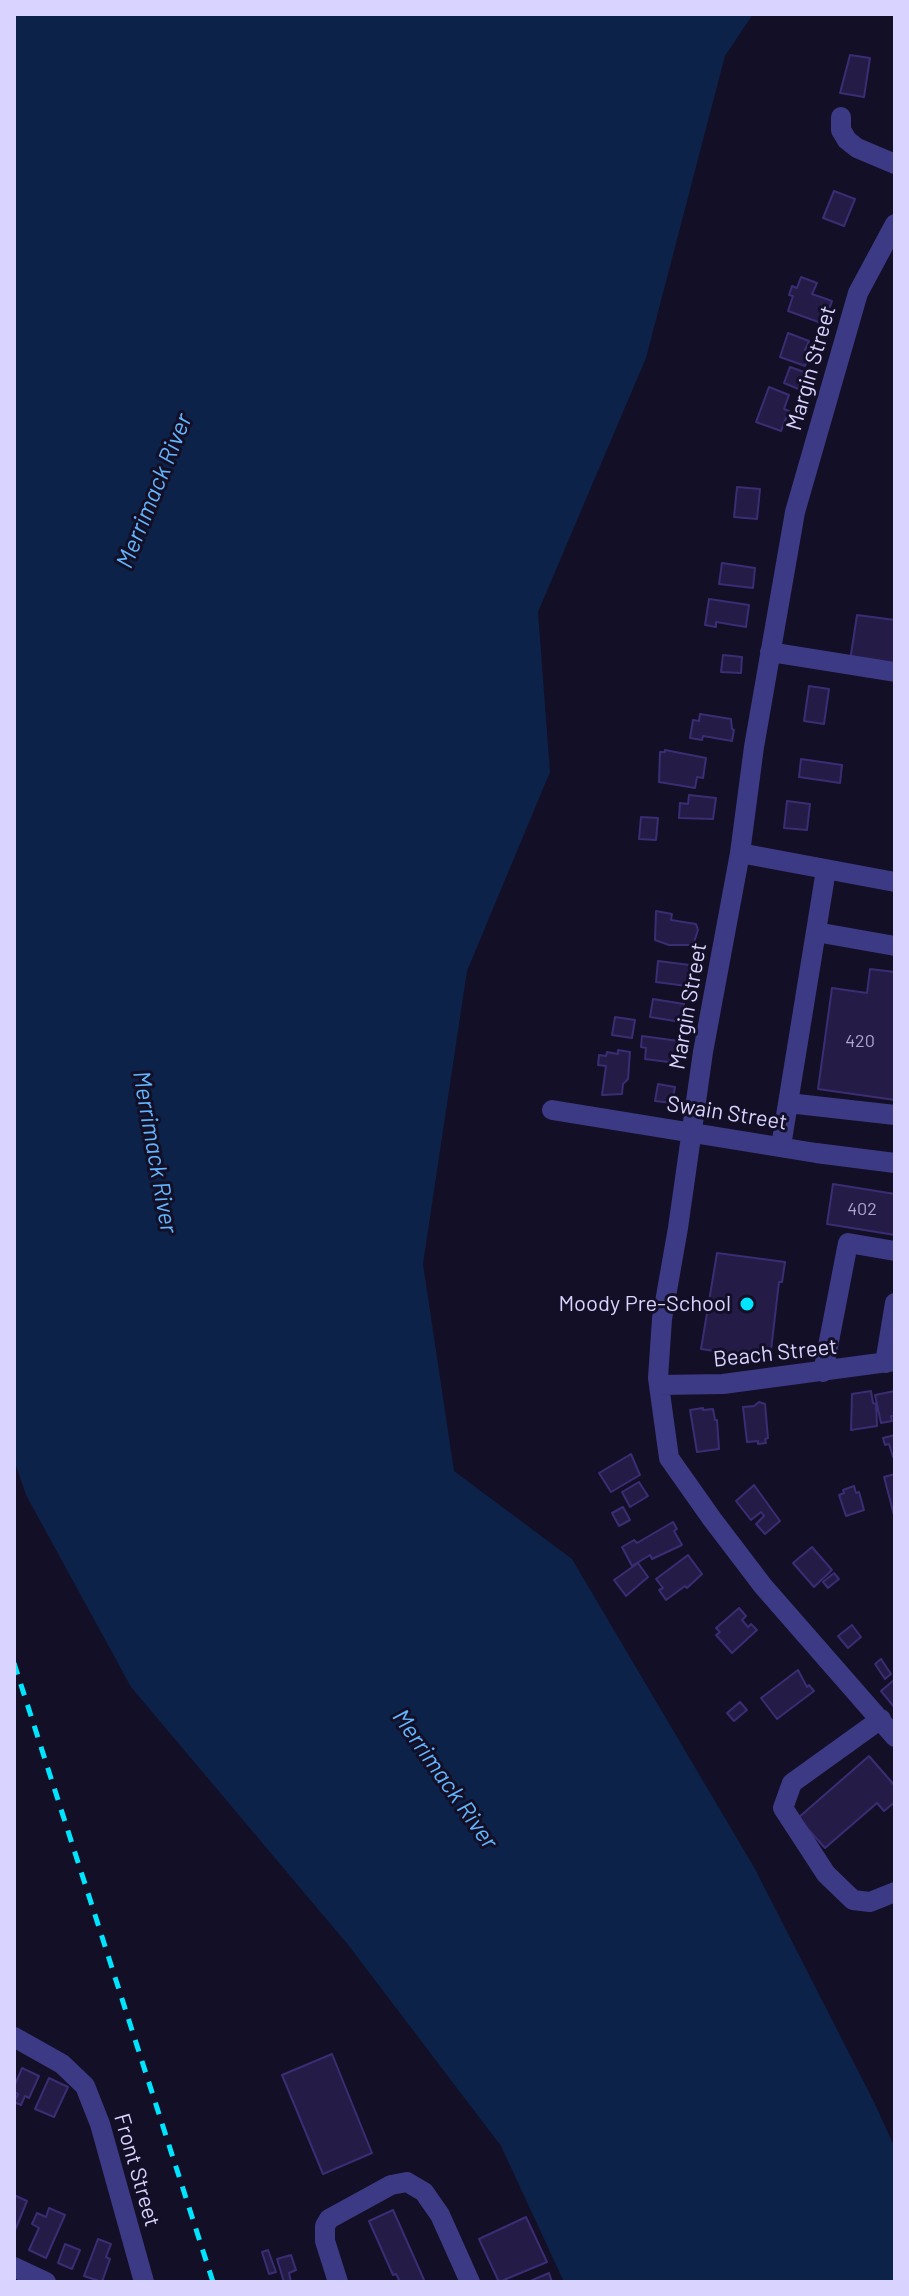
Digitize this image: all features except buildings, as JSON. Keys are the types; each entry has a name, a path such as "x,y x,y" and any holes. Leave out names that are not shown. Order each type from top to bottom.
{"street":[{"path":"841,117 841,130 847,140 857,148 895,164"},
{"name":"Margin Street","path":"895,224 858,293 795,512 740,853 703,1052 662,1319 659,1385 669,1458 763,1586 895,1737"},
{"path":"770,652 895,672"},
{"path":"740,853 895,882"},
{"path":"781,1146 826,870"},
{"path":"816,932 895,946"},
{"path":"788,1103 895,1115"},
{"name":"Swain Street","path":"552,1110 895,1163"},
{"path":"823,1372 848,1243 895,1251"},
{"path":"890,1362 895,1303"},
{"name":"Beach Street","path":"659,1385 723,1384 890,1362"},
{"path":"881,1719 792,1783 783,1808 826,1874 853,1900 870,1902 895,1892"},
{"name":"Front Street","path":"14,2037 46,2053 85,2086 100,2124 144,2282"},
{"path":"338,2282 325,2241 325,2226 329,2219 391,2185 407,2182 424,2192 440,2215 470,2282"},
{"path":"14,2267 46,2282"}],"water":[{"name":"Merrimack River","path":"14,14 753,14 725,56 646,358 538,612 550,772 467,971 423,1264 454,1471 572,1559 755,1869 895,2148 895,2282 564,2282 501,2146 349,1946 131,1687 26,1495 14,1460"}],"railway":[{"path":"14,1663 213,2282"}],"place":[{"name":"Moody Pre-School","path":"747,1304"}]}
